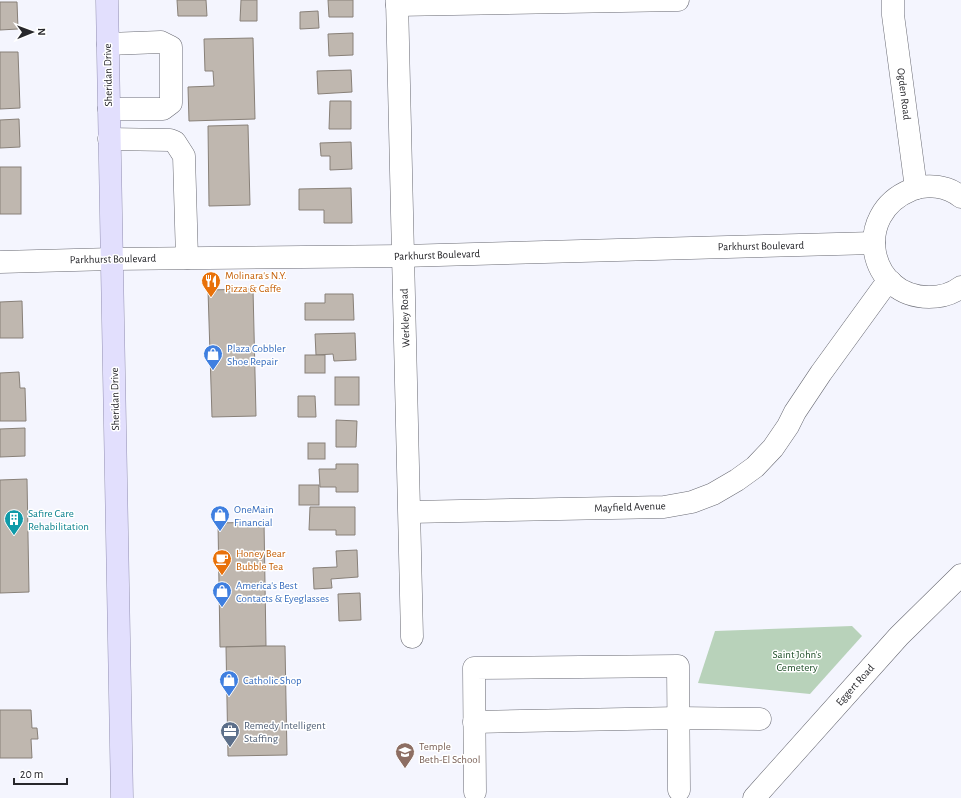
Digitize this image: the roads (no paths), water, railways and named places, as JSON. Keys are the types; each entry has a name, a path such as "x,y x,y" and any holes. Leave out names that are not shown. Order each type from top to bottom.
{"main road":[{"name":"Sheridan Drive","path":"107,0 122,798"}],"street":[{"path":"397,3 678,0"},
{"name":"Ogden Road","path":"893,0 893,15 916,188"},
{"name":"Werkley Road","path":"397,3 412,637"},
{"path":"108,44 161,42 171,47 171,103 163,109 109,109"},
{"path":"109,140 170,140 175,142 184,156 187,258"},
{"path":"961,196 946,189 931,186 916,188 902,193 890,202 881,214 876,228 874,243 876,258 882,271 891,282 906,292 924,298 936,298 961,288"},
{"name":"Parkhurst Boulevard","path":"0,262 112,259 403,256 874,243"},
{"name":"Mayfield Avenue","path":"410,512 664,507 692,502 713,494 737,480 755,467 773,448 821,373 882,289 891,282"},
{"name":"Eggert Road","path":"754,798 899,636 961,575"},
{"path":"475,792 474,668 678,666 679,790"},
{"path":"474,722 678,718 760,719"}],"place":[{"name":"Molinara's N.Y. Pizza & Caffe","path":"211,298"},
{"name":"Plaza Cobbler Shoe Repair","path":"213,371"},
{"name":"OneMain Financial","path":"220,532"},
{"name":"Safire Care Rehabilitation","path":"14,536"},
{"name":"Honey Bear Bubble Tea","path":"222,576"},
{"name":"America's Best Contacts & Eyeglasses","path":"222,608"},
{"name":"Catholic Shop","path":"229,697"},
{"name":"Remedy Intelligent Staffing","path":"230,748"},
{"name":"Temple Beth-El School","path":"405,769"}],"park label":[{"name":"Saint John's Cemetery","path":"797,660"}]}
